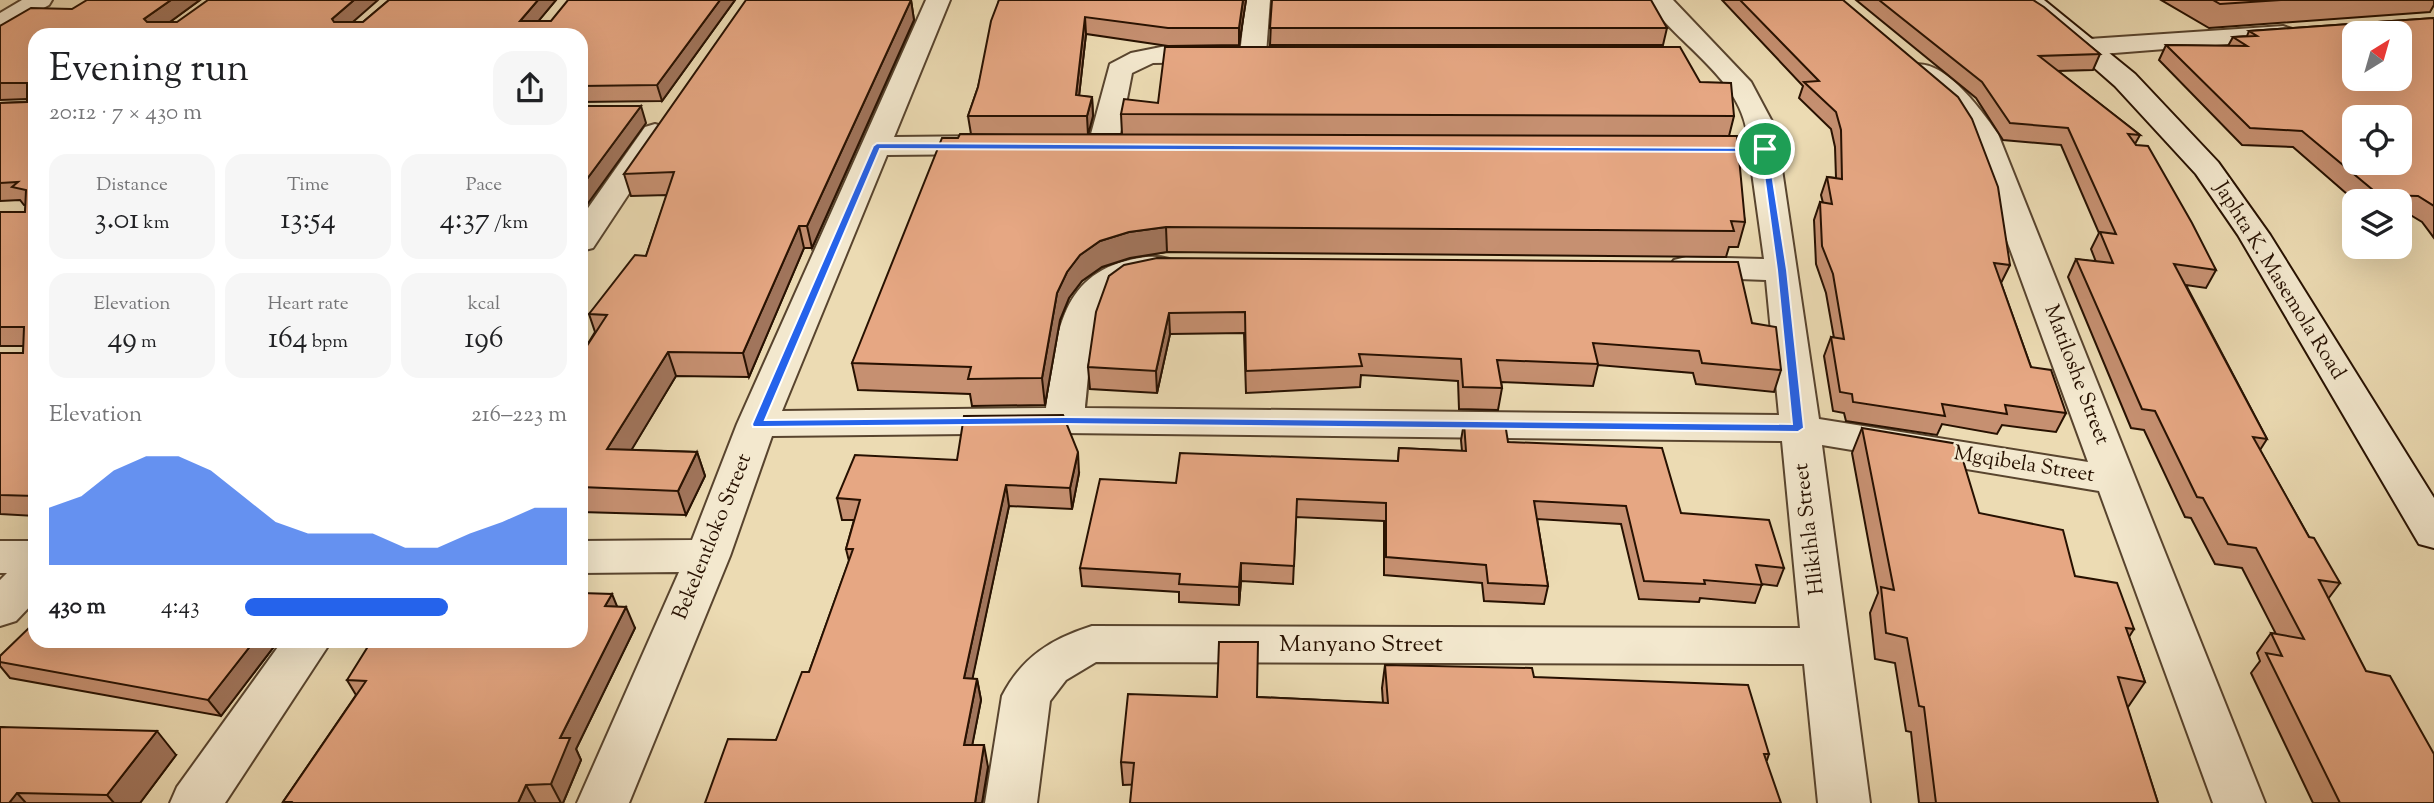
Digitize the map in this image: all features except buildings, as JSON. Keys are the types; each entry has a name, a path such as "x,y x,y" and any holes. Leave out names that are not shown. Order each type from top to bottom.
{"street":[{"path":"0,23 40,0"},
{"path":"1253,54 1258,0"},
{"name":"Hlikihla Street","path":"1659,0 1698,56 1748,97 1760,117 1765,134 1844,803"},
{"name":"Japhta K. Masemola Road","path":"2029,0 2090,47 2150,105 2207,168 2236,209 2434,533"},
{"name":"Bekelentloko Street","path":"603,803 708,556 757,424 877,146 927,7"},
{"path":"2090,47 2309,32"},
{"name":"Matiloshe Street","path":"1896,49 1974,117 2239,803"},
{"path":"1103,145 1119,70 1124,66 1157,56 1281,54"},
{"path":"588,223 670,113 632,112"},
{"path":"877,146 1021,145"},
{"path":"1654,149 1765,149"},
{"path":"1064,420 1088,298 1096,287 1136,268 1194,265"},
{"path":"1656,267 1782,270"},
{"name":"Mgqibela Street","path":"757,424 1064,420 1798,428 2116,480"},
{"path":"588,557 708,556"},
{"path":"0,557 28,557"},
{"path":"0,609 28,579"},
{"name":"Manyano Street","path":"1011,803 1026,696 1049,667 1070,653 1092,644 1824,646"},
{"path":"196,803 303,648"}],"route":[{"path":"877,146 1765,149 1782,270 1798,428 1064,420 757,424 877,146"}]}
